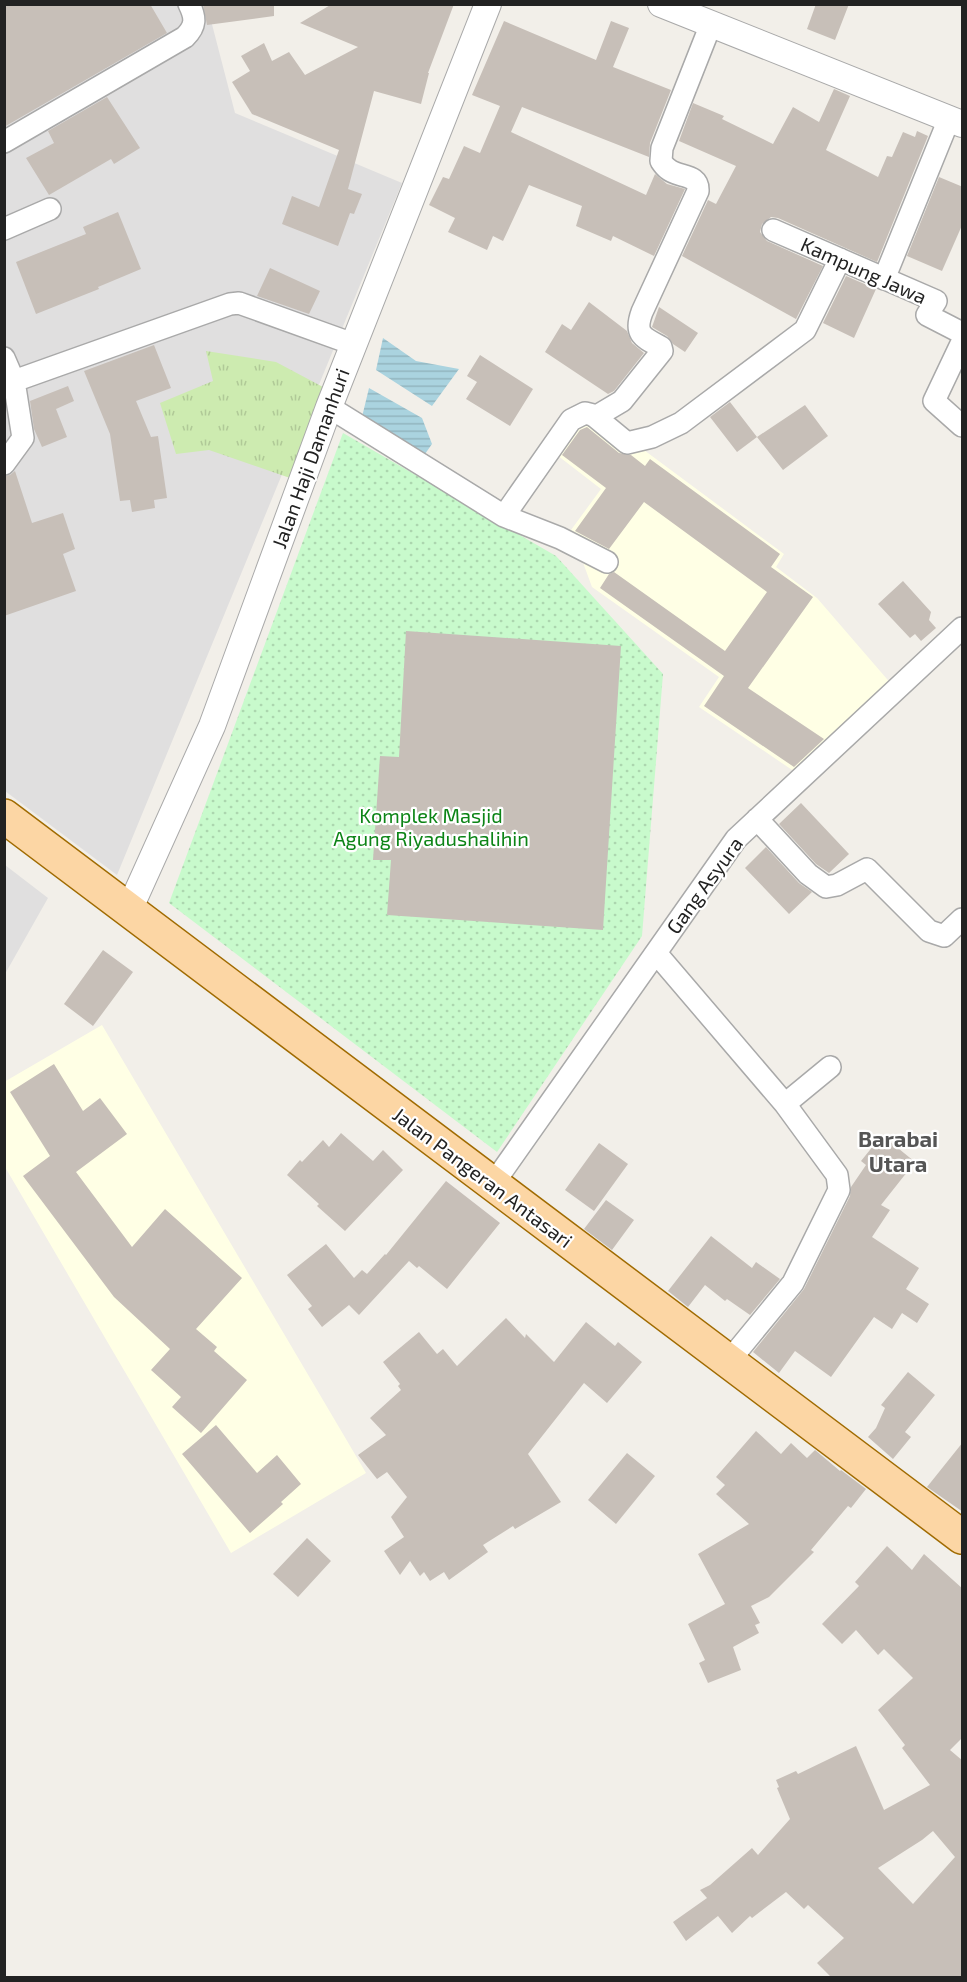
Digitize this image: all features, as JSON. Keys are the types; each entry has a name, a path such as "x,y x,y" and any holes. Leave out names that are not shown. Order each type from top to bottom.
{"main road":[{"name":"Jalan Pangeran Antasari","path":"4,816 729,1361 961,1532"}],"street":[{"path":"4,142 185,37 194,28 194,15 189,4"},
{"name":"Jalan Haji Damanhuri","path":"129,910 212,726 329,406 488,4"},
{"path":"661,4 956,122 884,279"},
{"path":"595,417 622,400 662,351 661,346 648,340 639,332 637,325 699,186 694,179 668,170 661,161 662,148 711,24"},
{"path":"4,229 50,209"},
{"name":"Kampung Jawa","path":"773,230 936,301 927,315 963,333"},
{"path":"504,516 571,420 585,413 595,417 627,443 652,437 681,423 806,330 840,260"},
{"path":"14,381 235,302 353,344"},
{"path":"963,342 934,401 963,426"},
{"path":"4,358 14,381 23,438 4,464"},
{"path":"329,406 504,516 560,538 607,562"},
{"name":"Gang Asyura","path":"493,1184 736,838 963,628"},
{"path":"757,819 808,874 826,887 837,885 867,869 929,931 944,936 963,919"},
{"path":"656,953 785,1104 837,1175 839,1190 793,1283 729,1361"},
{"path":"785,1104 830,1067"}],"shaded area":[{"path":"4,5 207,5 235,113 402,183 117,875 5,791"},
{"path":"586,407 784,554 776,567 817,598 893,686 804,778 699,707 719,677 592,587 571,530 601,489 553,452"},
{"path":"5,865 48,898 5,974"},
{"path":"102,1025 366,1473 231,1553 5,1167 4,1082"}],"green space":[{"path":"206,351 276,362 323,387 290,478 209,450 176,454 160,403 213,381"},
{"name":"Komplek Masjid Agung Riyadushalihin","path":"343,433 556,556 663,674 642,936 497,1152 169,903"}],"water":[{"path":"383,338 416,361 459,369 432,406 376,370"},
{"path":"369,388 422,418 432,444 425,454 362,417"}],"building":[{"path":"4,4 150,4 167,33 4,127"},
{"path":"203,4 274,4 274,16 207,25"},
{"path":"332,4 454,4 428,73 421,104 374,91 348,189 362,194 354,214 350,213 338,246 282,224 292,196 319,207 339,150 252,114 232,82 250,71 241,56 264,43 272,61 289,52 305,75 358,47 300,23"},
{"path":"816,4 849,4 835,40 807,29"},
{"path":"504,21 596,60 611,21 629,28 613,67 671,90 650,143 649,157 522,107 511,132 646,195 655,174 667,184 685,189 654,256 613,236 611,241 576,226 582,206 529,185 503,241 493,236 487,250 448,232 455,218 429,205 443,177 449,179 464,146 480,153 500,106 472,95"},
{"path":"834,89 850,96 826,150 878,177 887,156 892,157 903,132 915,137 917,131 928,136 877,262 778,218 771,217 762,224 760,232 767,241 823,266 796,319 682,256 708,200 716,204 736,166 679,141 693,103 724,116 722,119 773,144 793,107 819,122"},
{"path":"107,97 140,148 114,164 111,159 49,195 26,158 54,143 48,131"},
{"path":"939,177 963,187 963,223 942,271 907,256"},
{"path":"118,212 141,269 98,287 99,289 36,314 16,262 86,234 83,227"},
{"path":"270,268 320,291 309,314 257,296"},
{"path":"846,276 876,289 854,338 823,323"},
{"path":"589,302 627,331 632,343 644,353 614,391 608,394 545,352 562,324 571,330"},
{"path":"659,307 698,333 685,352 673,344 667,336 652,327"},
{"path":"154,345 171,388 136,401 151,437 158,436 167,498 154,500 155,508 132,512 130,500 120,501 110,434 84,371"},
{"path":"480,355 533,389 510,426 466,399 477,382 467,376"},
{"path":"68,386 74,401 56,409 67,437 42,447 34,429 30,401"},
{"path":"730,402 757,437 737,452 710,417"},
{"path":"805,405 828,436 783,470 757,437"},
{"path":"587,427 619,453 631,455 645,466 650,459 780,554 771,567 813,597 748,688 824,739 794,767 704,706 724,676 600,588 609,574 614,572 725,651 767,592 644,502 609,549 575,531 606,488 562,455 580,430"},
{"path":"15,471 32,523 63,513 75,549 63,554 76,591 4,616 4,476"},
{"path":"903,581 931,612 929,620 936,628 921,641 915,634 910,638 878,604"},
{"path":"406,631 621,646 603,930 387,915 391,860 373,860 380,756 399,757"},
{"path":"801,803 849,854 829,873 816,864 779,824"},
{"path":"766,847 799,883 812,892 789,914 745,868"},
{"path":"103,950 133,972 93,1026 64,1004"},
{"path":"54,1064 83,1111 100,1098 127,1134 76,1172 132,1247 165,1209 242,1278 196,1329 217,1347 214,1351 247,1380 201,1433 172,1407 181,1397 151,1370 170,1349 114,1297 23,1176 50,1156 10,1092"},
{"path":"341,1133 373,1161 383,1150 403,1170 345,1231 287,1175 323,1140 329,1147"},
{"path":"882,1135 915,1162 881,1205 890,1210 872,1237 919,1268 906,1289 929,1304 917,1323 902,1313 892,1329 874,1317 831,1377 795,1351 779,1373 753,1352 804,1289 850,1196 851,1187 866,1165 861,1161"},
{"path":"599,1143 628,1164 594,1211 565,1190"},
{"path":"446,1181 500,1223 447,1289 419,1266 417,1268 409,1261 359,1315 349,1305 322,1327 308,1309 312,1306 287,1275 326,1244 354,1278 362,1270 367,1274 386,1255"},
{"path":"606,1200 634,1220 612,1250 584,1229"},
{"path":"711,1236 752,1268 756,1262 780,1279 750,1315 727,1299 725,1301 705,1285 688,1307 668,1291"},
{"path":"506,1318 525,1338 526,1334 554,1362 586,1322 615,1346 618,1342 642,1362 607,1403 584,1383 528,1454 561,1502 515,1529 513,1526 483,1545 488,1552 449,1580 444,1572 430,1581 424,1572 420,1576 410,1561 400,1575 384,1551 404,1537 391,1517 407,1497 387,1472 377,1479 358,1455 386,1435 370,1418 401,1390 398,1386 400,1384 383,1362 419,1332 437,1354 443,1349 457,1366"},
{"path":"908,1372 935,1395 905,1432 911,1437 893,1459 868,1437 876,1428 885,1408 881,1405"},
{"path":"216,1425 257,1473 277,1455 301,1484 281,1502 283,1504 250,1533 182,1454"},
{"path":"756,1431 781,1454 791,1443 807,1458 815,1450 866,1489 851,1508 848,1506 811,1550 814,1552 769,1597 751,1606 760,1623 755,1625 759,1633 733,1647 741,1670 708,1683 699,1663 705,1660 688,1624 725,1604 698,1554 749,1524 716,1494 725,1485 716,1477"},
{"path":"963,1442 963,1512 927,1487"},
{"path":"627,1453 655,1476 616,1524 588,1500"},
{"path":"307,1538 331,1561 298,1597 273,1574"},
{"path":"887,1546 912,1570 924,1554 963,1589 963,1737 950,1750 963,1761 963,1977 831,1977 817,1963 844,1938 808,1905 804,1909 786,1892 752,1918 750,1916 732,1933 718,1916 686,1941 673,1922 707,1898 700,1890 710,1885 752,1848 758,1855 790,1819 776,1780 796,1771 798,1774 856,1746 884,1810 930,1785 902,1748 905,1745 878,1710 913,1678 884,1649 878,1655 856,1630 842,1644 822,1624 859,1586 855,1582","holes":["933,1831 955,1857 913,1904 878,1868"]}],"district":[{"name":"Barabai Utara","path":"898,1150"}]}
